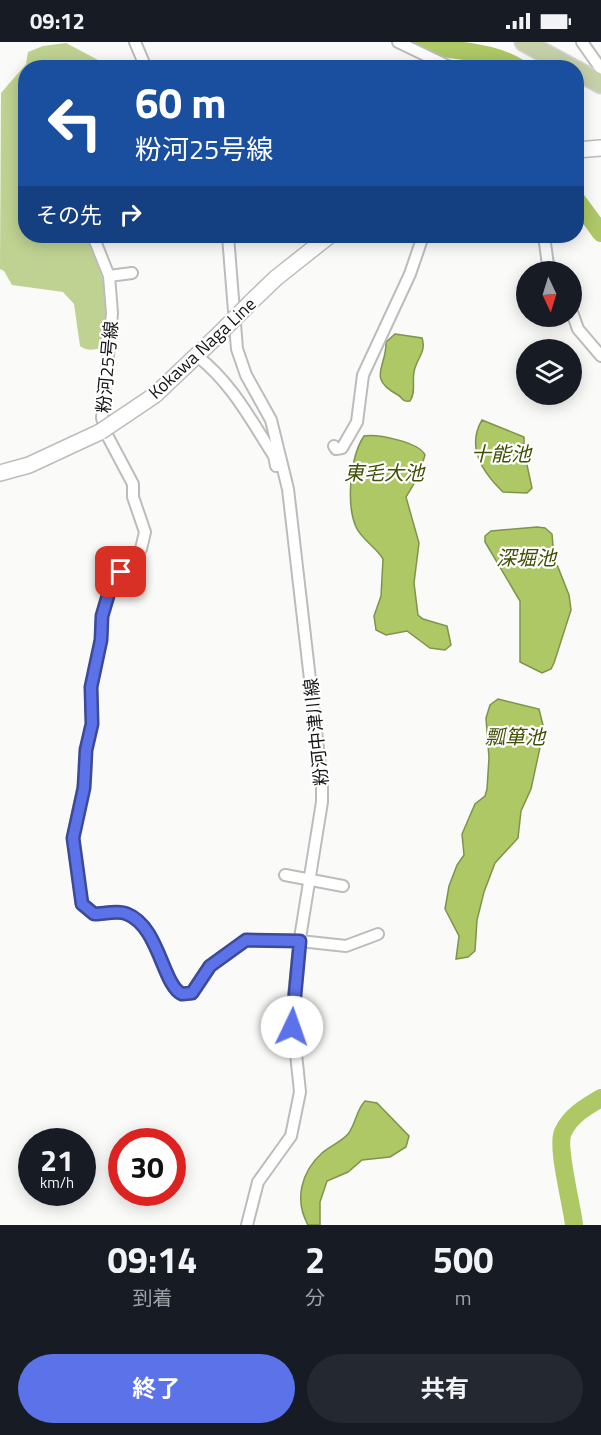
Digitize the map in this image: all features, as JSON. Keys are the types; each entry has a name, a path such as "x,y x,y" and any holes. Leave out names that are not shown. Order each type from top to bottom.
{"main road":[{"path":"524,42 557,60"},
{"path":"584,74 601,84"},
{"name":"Kokawa Naga Line","path":"0,473 29,465 100,432 155,395 276,278 320,243"}],"street":[{"path":"135,42 143,60"},
{"path":"398,42 435,60"},
{"path":"582,42 601,69"},
{"name":"粉河25号線","path":"96,243 109,276 111,340 102,396 102,418 107,435 133,484 133,497 142,520 145,542 110,589 102,616 101,640 91,687 92,724 86,750 84,788 73,838 79,895 86,910 94,914 124,913 135,920 156,946 173,988 182,994 192,993 210,966 246,940 300,941"},
{"name":"粉河中津川線","path":"229,243 237,349 246,375 271,420 288,488 322,783 322,802 300,941 292,1015 300,1074 296,1112 291,1136 258,1182 247,1225"},
{"path":"334,446 336,449 342,448 357,422 363,375 410,274 421,243"},
{"path":"545,243 547,261"},
{"path":"109,276 132,273"},
{"path":"577,327 601,356"},
{"path":"197,356 218,372 231,390 274,456 282,487 288,488"},
{"path":"285,875 343,886"},
{"path":"300,941 346,946 378,934"}],"shaded area":[{"path":"66,43 98,60 27,60 28,52 43,46"},
{"path":"18,73 18,243 89,243 102,276 107,306 105,335 100,348 92,350 80,346 74,304 63,292 12,285 4,271 0,269 1,93"}],"water":[{"path":"395,334 422,338 423,347 414,372 410,401 404,400 388,389 380,377 386,342"},
{"name":"十能池","path":"482,420 524,437 524,451 532,488 527,493 503,492 483,468 476,450 477,430"},
{"name":"東毛大池","path":"364,436 388,438 407,443 421,450 425,455 418,477 406,497 419,543 414,583 418,615 423,619 447,626 451,645 445,650 430,648 407,631 386,635 376,630 374,616 381,596 383,559 356,527 350,494 355,456"},
{"name":"深堀池","path":"545,528 552,534 554,557 569,595 571,610 554,663 551,669 542,673 520,662 520,601 485,542 485,536 491,531"},
{"name":"瓢箪池","path":"498,699 539,709 544,729 531,789 521,811 518,838 495,863 484,892 477,920 475,951 468,957 456,959 459,936 445,909 449,886 457,865 464,855 462,834 475,804 485,796 487,789 489,758 486,718 490,705"},
{"path":"365,1101 377,1103 409,1136 406,1147 390,1157 362,1160 348,1172 327,1181 320,1202 320,1225 308,1225 301,1206 301,1196 309,1169 322,1153 348,1134"}],"waterway":[{"path":"420,42 502,60"},
{"path":"584,210 601,233"},
{"path":"574,1225 561,1139 566,1126 574,1116 601,1098"}],"route":[{"path":"121,572 110,589 102,616 98,660 90,695 92,724 86,750 84,788 73,838 82,904 86,910 94,914 124,913 135,920 156,946 173,988 182,994 192,993 210,966 246,940 300,941 297,980 292,1005 292,1027"}]}
